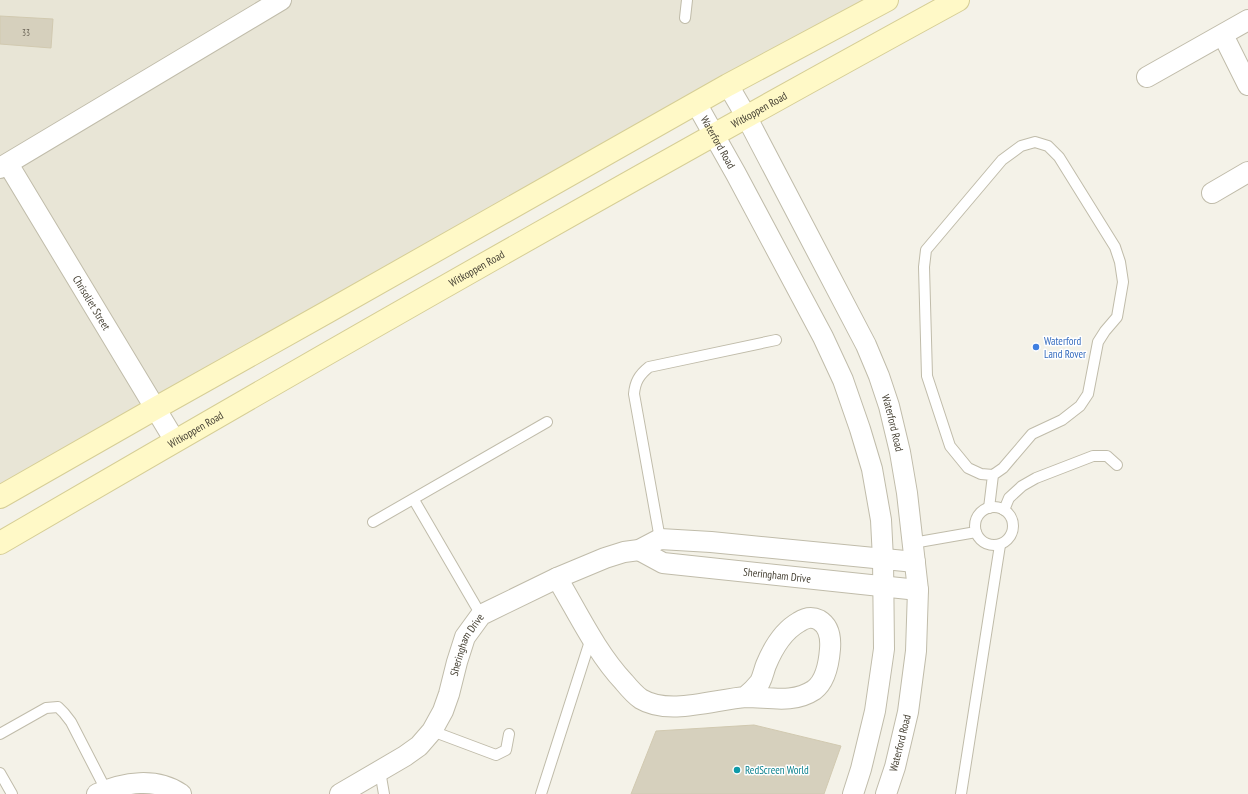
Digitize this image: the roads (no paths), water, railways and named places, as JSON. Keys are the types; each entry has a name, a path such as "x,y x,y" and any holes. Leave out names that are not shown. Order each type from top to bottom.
{"main road":[{"path":"0,497 728,85 887,0"},
{"name":"Witkoppen Road","path":"0,543 175,441 714,134 958,0"}],"street":[{"name":"Chrisoliet Street","path":"175,441 156,408 4,166 281,0"},
{"path":"1147,78 1248,20"},
{"path":"1223,34 1248,85"},
{"name":"Waterford Road","path":"728,85 746,116 866,345 879,376 889,406 900,452 918,590 916,651 908,712 895,767 886,794"},
{"name":"Waterford Road","path":"696,103 736,174 823,337 843,380 860,428 872,469 880,520 883,559 884,649 875,711 861,769 853,794"},
{"path":"1212,193 1248,172"},
{"name":"Sheringham Drive","path":"340,794 405,756 419,746 432,731 443,711 449,694 465,637 481,615 557,578 605,558 624,552 638,550 660,539 711,542 883,559 914,552"},
{"name":"Sheringham Drive","path":"638,550 663,563 918,590"},
{"path":"557,578 591,636 616,674 634,693 646,702 672,706 746,697 796,698 815,689 823,678 827,668 831,642 829,632 825,625 820,620 813,617 806,618 792,626 773,651 759,682 746,697"},
{"path":"110,791 131,783 146,782 163,786 181,794"}],"lane":[{"path":"685,18 687,0"},
{"path":"989,508 993,475 1003,468 1032,434 1062,420 1080,406 1088,394 1098,342 1117,317 1123,282 1120,262 1115,247 1059,157 1048,146 1035,142 1021,146 1002,160 926,250 924,267 927,376 950,446 968,468 981,474 993,475"},
{"path":"660,539 634,394 639,375 649,367 776,340"},
{"path":"373,522 414,500 547,422"},
{"path":"1004,510 1009,498 1022,486 1036,478 1093,456 1107,456 1117,465"},
{"path":"414,500 481,615"},
{"path":"997,507 1004,510 1010,514 1013,521 1014,528 1011,536 1000,545 985,543 979,538 976,532 975,524 978,517 982,511 989,508 997,507"},
{"path":"914,552 976,532"},
{"path":"962,794 1000,545"},
{"path":"541,794 591,636"},
{"path":"0,734 46,708 58,707 71,722 110,791"},
{"path":"432,731 496,755 506,750 509,734"},
{"path":"380,771 384,794"},
{"path":"0,773 12,794"}],"place":[{"name":"Waterford Land Rover","path":"1036,347"},
{"name":"RedScreen World","path":"737,770"}]}
